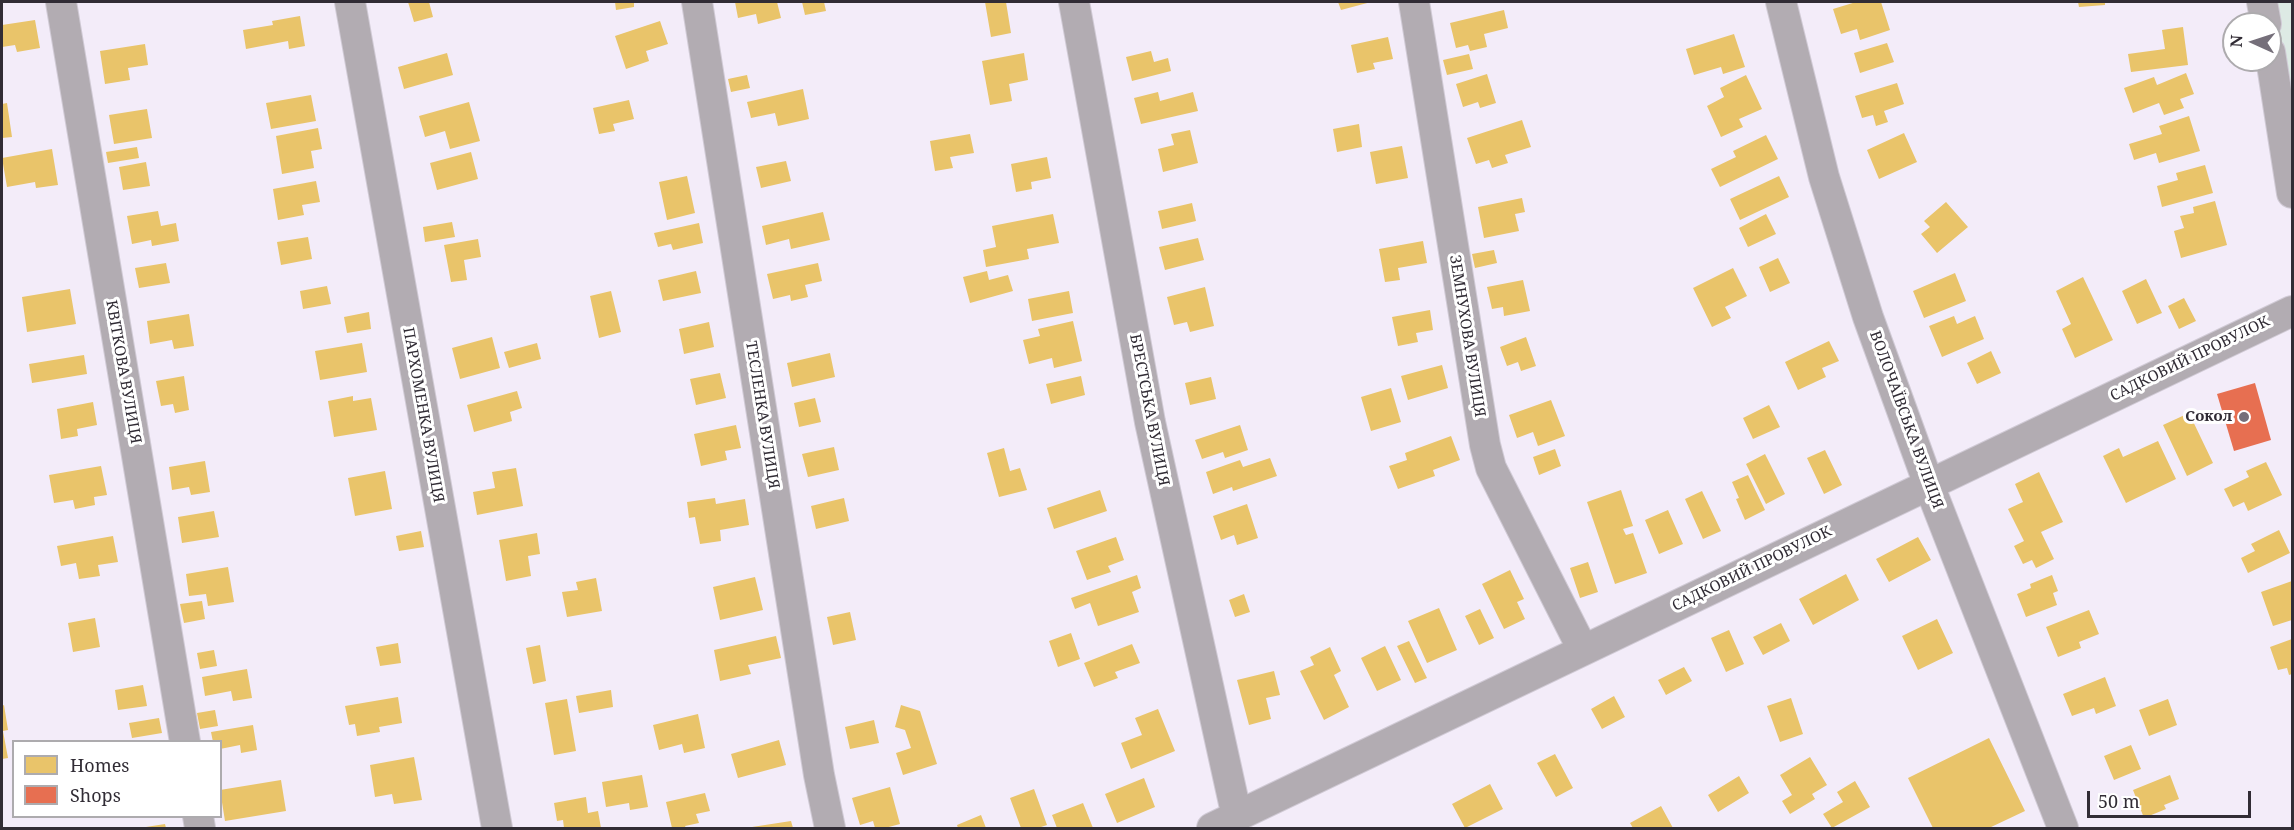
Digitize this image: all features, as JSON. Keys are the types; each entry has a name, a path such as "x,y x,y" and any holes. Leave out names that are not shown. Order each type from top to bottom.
{"street":[{"name":"КВІТКОВА ВУЛИЦЯ","path":"61,2 185,740"},
{"name":"ПАРХОМЕНКА ВУЛИЦЯ","path":"350,2 497,828"},
{"name":"ТЕСЛЕНКА ВУЛИЦЯ","path":"697,2 819,775 830,828"},
{"name":"БРЕСТСЬКА ВУЛИЦЯ","path":"1074,2 1225,823"},
{"name":"ЗЕМНУХОВА ВУЛИЦЯ","path":"1414,2 1483,434 1491,468 1583,650"},
{"name":"ВОЛОЧАЇВСЬКА ВУЛИЦЯ","path":"1781,2 1828,188 1868,317 1929,485 2063,828"},
{"path":"2273,72 2292,193"},
{"name":"САДКОВИЙ ПРОВУЛОК","path":"1225,823 2292,311"}],"shaded area":[{"path":"2262,2 2292,2 2292,149 2276,72 2282,72 2282,12 2264,12"}],"building: Homes":[{"path":"408,2 429,2 433,17 414,22"},
{"path":"615,2 634,2 634,7 616,10"},
{"path":"735,2 777,2 781,18 758,24 756,14 738,18"},
{"path":"802,2 824,2 826,11 805,15"},
{"path":"985,2 1006,2 1011,33 991,37"},
{"path":"1338,2 1371,2 1341,10"},
{"path":"1856,2 1881,2 1890,30 1860,40 1857,29 1841,34 1833,9"},
{"path":"2078,2 2105,2 2105,5 2079,7"},
{"path":"1504,10 1508,28 1484,34 1487,47 1470,51 1468,45 1456,48 1450,23"},
{"path":"300,16 305,46 289,49 288,41 246,49 243,30 273,25 272,21"},
{"path":"35,20 40,48 17,52 15,45 2,47 2,25"},
{"path":"660,21 668,44 646,51 649,61 626,69 615,36"},
{"path":"2183,27 2188,65 2131,72 2128,54 2165,49 2162,30"},
{"path":"1734,34 1745,67 1723,74 1721,67 1694,75 1686,49"},
{"path":"1388,37 1393,59 1373,63 1375,69 1357,73 1351,45"},
{"path":"1887,43 1894,62 1860,73 1854,53"},
{"path":"145,44 148,65 128,68 130,80 105,84 100,51"},
{"path":"1151,51 1154,62 1168,58 1171,71 1132,81 1126,57"},
{"path":"447,53 453,75 404,89 398,67"},
{"path":"1024,53 1028,80 1009,84 1012,101 990,105 982,61"},
{"path":"1469,54 1473,69 1447,75 1443,60"},
{"path":"2186,73 2194,94 2180,99 2184,108 2164,115 2159,103 2133,113 2124,88 2154,77 2157,85"},
{"path":"1487,74 1496,103 1480,108 1478,102 1463,107 1456,84"},
{"path":"747,75 750,88 731,92 728,79"},
{"path":"1746,75 1762,109 1739,119 1743,127 1721,137 1707,106 1724,97 1720,88"},
{"path":"1897,83 1904,104 1884,111 1888,122 1876,126 1873,115 1862,118 1855,96"},
{"path":"803,89 809,119 778,126 775,113 751,118 747,102"},
{"path":"1158,92 1160,101 1193,92 1198,111 1141,124 1134,98"},
{"path":"311,95 316,121 271,129 266,103"},
{"path":"629,100 634,119 613,124 615,131 599,134 593,108"},
{"path":"469,102 480,141 450,149 445,131 425,137 419,116"},
{"path":"7,103 12,137 2,138 2,104"},
{"path":"147,109 152,138 114,144 109,115"},
{"path":"2189,116 2200,151 2159,163 2156,153 2134,160 2129,144 2162,134 2159,126"},
{"path":"1522,120 1531,147 1505,155 1508,163 1492,168 1489,160 1476,164 1467,138"},
{"path":"1359,124 1362,147 1337,152 1333,129"},
{"path":"318,128 322,149 311,151 314,168 282,174 276,136"},
{"path":"1190,130 1198,163 1163,172 1158,149 1174,145 1171,134"},
{"path":"1904,133 1917,162 1879,179 1867,150"},
{"path":"970,134 974,153 950,157 953,168 935,171 930,141"},
{"path":"1766,135 1778,159 1720,187 1711,169 1736,157 1733,151"},
{"path":"1402,146 1408,178 1376,184 1370,152"},
{"path":"137,147 139,158 108,163 106,152"},
{"path":"52,149 58,185 36,188 35,182 7,187 2,158"},
{"path":"471,152 478,179 437,190 430,163"},
{"path":"1047,157 1051,178 1031,182 1032,189 1016,192 1011,164"},
{"path":"786,161 791,181 761,188 756,167"},
{"path":"146,162 150,186 123,190 119,167"},
{"path":"2205,165 2213,193 2162,207 2157,186 2178,180 2176,173"},
{"path":"687,176 695,213 667,220 659,182"},
{"path":"1779,176 1789,197 1740,220 1730,199"},
{"path":"316,181 320,202 302,205 304,215 278,220 273,189"},
{"path":"1522,198 1525,212 1515,214 1519,231 1484,238 1478,207"},
{"path":"2215,201 2227,245 2181,258 2174,231 2184,228 2180,216 2194,213 2193,207"},
{"path":"1946,202 1968,227 1937,253 1921,234 1930,227 1924,221"},
{"path":"1192,203 1196,221 1162,229 1158,211"},
{"path":"158,211 161,226 176,223 179,241 152,246 151,240 132,244 127,216"},
{"path":"823,212 830,240 791,249 789,239 766,245 762,226"},
{"path":"1053,214 1059,243 1027,249 1029,259 986,267 983,250 996,247 992,226"},
{"path":"1766,214 1776,234 1748,247 1739,228"},
{"path":"452,222 455,237 425,242 423,227"},
{"path":"699,223 703,243 673,250 671,244 658,247 654,233"},
{"path":"308,237 312,259 281,265 277,242"},
{"path":"1198,238 1204,260 1165,270 1159,247"},
{"path":"478,239 481,257 464,260 467,280 451,282 444,245"},
{"path":"1423,241 1427,263 1398,268 1400,280 1385,282 1379,249"},
{"path":"1494,250 1497,263 1475,268 1472,254"},
{"path":"1778,258 1790,283 1770,292 1759,267"},
{"path":"166,263 170,283 139,288 135,268"},
{"path":"818,263 822,281 805,285 808,297 791,301 790,295 773,299 767,274"},
{"path":"1733,268 1747,296 1725,307 1731,318 1712,327 1693,288"},
{"path":"696,271 701,293 663,301 658,280"},
{"path":"987,271 989,280 1008,275 1013,291 970,303 963,277"},
{"path":"1955,273 1966,301 1924,318 1913,291"},
{"path":"2083,277 2113,340 2075,358 2062,329 2071,324 2056,291"},
{"path":"2146,279 2162,313 2137,324 2122,291"},
{"path":"1523,280 1530,311 1504,316 1503,307 1492,309 1487,287"},
{"path":"327,286 331,304 303,309 300,291"},
{"path":"1205,287 1214,326 1190,332 1187,322 1174,325 1167,297"},
{"path":"70,289 76,324 27,332 22,297"},
{"path":"611,291 621,332 599,338 590,296"},
{"path":"1069,291 1073,313 1032,321 1028,299"},
{"path":"2184,298 2196,321 2179,329 2168,306"},
{"path":"1430,310 1433,330 1416,333 1418,342 1398,346 1392,317"},
{"path":"369,312 371,329 347,333 344,317"},
{"path":"189,314 194,346 174,349 172,340 150,344 147,321"},
{"path":"1954,316 1957,324 1975,316 1984,339 1942,357 1929,326"},
{"path":"1073,321 1082,361 1054,368 1052,358 1029,364 1023,340 1040,336 1038,329"},
{"path":"709,322 714,347 684,354 679,329"},
{"path":"492,337 500,368 460,379 452,348"},
{"path":"1526,337 1536,366 1521,371 1518,362 1507,366 1500,347"},
{"path":"1829,341 1839,361 1822,368 1826,377 1798,390 1785,362"},
{"path":"362,343 367,372 320,380 315,351"},
{"path":"537,343 541,359 509,368 504,352"},
{"path":"1991,351 2001,373 1977,384 1967,363"},
{"path":"830,353 835,377 792,387 787,363"},
{"path":"84,355 87,374 32,383 29,364"},
{"path":"1442,365 1448,388 1408,400 1401,376"},
{"path":"720,373 726,398 696,405 690,379"},
{"path":"184,376 189,410 175,413 173,404 161,406 156,381"},
{"path":"1081,376 1085,395 1051,404 1046,384"},
{"path":"1211,377 1216,399 1190,405 1185,383"},
{"path":"1391,388 1401,422 1371,431 1361,397"},
{"path":"517,391 522,408 510,412 512,421 474,432 467,405"},
{"path":"353,396 353,401 371,398 377,430 334,437 328,401"},
{"path":"815,398 821,422 799,427 794,403"},
{"path":"1551,400 1565,436 1538,446 1533,432 1517,438 1509,415"},
{"path":"93,402 97,425 77,429 78,436 61,439 57,409"},
{"path":"1769,405 1780,427 1753,439 1743,418"},
{"path":"2189,413 2213,463 2187,476 2163,425"},
{"path":"736,425 741,448 725,451 727,460 701,466 694,434"},
{"path":"1240,425 1248,450 1225,458 1223,452 1202,459 1195,440"},
{"path":"1451,436 1460,460 1433,470 1435,476 1398,489 1389,466 1407,460 1405,453"},
{"path":"2158,441 2176,479 2126,503 2103,456 2119,448 2123,457"},
{"path":"834,447 839,470 808,477 802,454"},
{"path":"1004,448 1010,471 1020,468 1027,490 999,497 987,453"},
{"path":"1555,449 1561,466 1539,475 1533,457"},
{"path":"1825,450 1842,485 1824,494 1807,458"},
{"path":"1765,454 1785,494 1766,504 1746,464"},
{"path":"1270,458 1277,476 1233,491 1232,487 1213,494 1206,472 1240,460 1243,467"},
{"path":"205,461 210,492 191,495 189,487 172,490 169,467"},
{"path":"2266,462 2282,495 2248,511 2244,502 2233,507 2224,489 2249,477 2246,471"},
{"path":"101,466 107,495 94,497 95,505 75,509 73,500 54,503 49,475"},
{"path":"516,468 523,506 477,515 473,492 495,488 492,472"},
{"path":"385,471 392,509 355,516 348,478"},
{"path":"2039,472 2063,522 2041,532 2054,559 2036,568 2032,560 2023,564 2014,546 2024,541 2008,509 2023,502 2015,484"},
{"path":"1748,475 1765,510 1745,520 1732,482"},
{"path":"1100,490 1107,511 1054,529 1047,508"},
{"path":"1621,490 1633,526 1623,529 1626,535 1633,533 1647,573 1615,584 1587,502"},
{"path":"1702,491 1721,531 1703,539 1685,499"},
{"path":"715,498 716,504 745,499 749,525 720,530 721,541 700,544 695,517 689,518 687,502"},
{"path":"844,498 849,521 816,529 811,506"},
{"path":"1247,504 1258,538 1237,545 1234,535 1221,540 1213,516"},
{"path":"1668,510 1683,544 1659,554 1645,520"},
{"path":"214,511 219,537 182,543 178,517"},
{"path":"2279,530 2290,553 2248,573 2241,558 2255,551 2251,544"},
{"path":"421,531 424,547 399,551 396,536"},
{"path":"537,533 540,554 528,556 531,576 506,581 499,540"},
{"path":"113,536 118,562 98,565 100,576 79,579 76,563 61,566 57,546"},
{"path":"1116,537 1124,560 1108,566 1111,572 1087,580 1076,551"},
{"path":"1918,537 1931,560 1889,582 1876,559"},
{"path":"1588,562 1598,592 1580,598 1570,568"},
{"path":"228,567 234,602 208,606 206,594 189,596 186,574"},
{"path":"1510,570 1524,599 1517,602 1525,619 1504,629 1482,584"},
{"path":"1846,574 1859,600 1813,625 1799,599"},
{"path":"1137,575 1141,588 1132,592 1139,612 1098,626 1090,603 1075,609 1071,598"},
{"path":"2052,575 2058,591 2053,593 2057,605 2026,617 2017,594 2031,588 2030,584"},
{"path":"755,577 763,610 720,620 713,587"},
{"path":"596,578 602,611 567,617 562,592 578,590 576,582"},
{"path":"2292,581 2292,620 2273,626 2261,592"},
{"path":"1244,594 1250,612 1235,617 1229,600"},
{"path":"202,601 205,619 184,623 180,604"},
{"path":"1439,608 1457,650 1427,663 1408,621"},
{"path":"1480,609 1494,638 1479,645 1465,616"},
{"path":"2089,610 2099,634 2079,642 2081,648 2058,657 2046,627"},
{"path":"850,612 856,640 833,645 827,617"},
{"path":"95,618 100,647 73,652 68,623"},
{"path":"1937,619 1953,653 1918,670 1902,636"},
{"path":"1781,623 1790,641 1763,655 1753,637"},
{"path":"1729,630 1744,664 1726,672 1711,638"},
{"path":"1071,633 1080,659 1058,667 1049,641"},
{"path":"776,636 781,658 748,665 751,674 720,681 714,650"},
{"path":"2292,639 2292,674 2289,675 2287,668 2278,670 2270,647"},
{"path":"1409,641 1427,678 1415,683 1397,646"},
{"path":"398,643 401,663 380,666 376,647"},
{"path":"1132,644 1140,663 1115,672 1118,678 1094,687 1084,663"},
{"path":"540,645 546,681 533,684 526,648"},
{"path":"1385,646 1401,680 1377,691 1361,658"},
{"path":"1330,647 1341,671 1334,675 1349,707 1324,720 1300,671 1314,665 1310,657"},
{"path":"214,650 217,666 200,669 197,653"},
{"path":"1684,667 1692,681 1666,695 1658,680"},
{"path":"247,669 252,698 233,701 231,691 205,696 202,677"},
{"path":"1274,671 1280,695 1266,698 1271,719 1249,725 1237,680"},
{"path":"2105,677 2116,706 2096,714 2094,708 2072,716 2063,694"},
{"path":"143,685 147,706 118,710 115,690"},
{"path":"611,690 613,707 579,713 576,696"},
{"path":"1614,696 1625,717 1602,729 1591,709"},
{"path":"398,697 402,723 379,727 380,732 357,736 355,724 349,725 345,706"},
{"path":"1791,698 1803,734 1780,742 1767,706"},
{"path":"567,699 576,751 554,755 545,703"},
{"path":"2168,699 2177,725 2149,736 2139,710"},
{"path":"4,705 8,730 3,731 8,758 2,759 2,706"},
{"path":"901,705 920,711 937,764 903,775 896,753 911,748 905,730 895,727"},
{"path":"1158,709 1175,751 1131,769 1121,743 1142,735 1135,718"},
{"path":"215,710 218,726 200,729 197,713"},
{"path":"698,714 705,748 684,753 682,744 659,750 653,725"},
{"path":"159,718 162,733 132,738 129,723"},
{"path":"874,720 879,743 850,749 845,727"},
{"path":"253,725 257,750 241,753 240,745 222,749 222,740 213,740 211,732"},
{"path":"1989,738 2025,811 1989,828 1933,828 1908,778"},
{"path":"779,740 786,765 738,778 731,754"},
{"path":"2131,745 2141,769 2114,780 2104,756"},
{"path":"1555,754 1573,788 1556,797 1537,763"},
{"path":"414,757 422,800 394,804 392,794 375,797 370,765"},
{"path":"1810,757 1827,785 1812,794 1815,799 1790,814 1782,801 1792,795 1780,775"},
{"path":"642,775 648,807 630,810 629,803 606,807 602,782"},
{"path":"2170,775 2179,799 2164,805 2166,809 2144,818 2133,790"},
{"path":"1739,776 1749,793 1718,812 1708,795"},
{"path":"1144,778 1155,807 1117,823 1105,794"},
{"path":"281,780 286,811 225,821 222,790"},
{"path":"1855,781 1870,807 1832,828 1823,814 1843,802 1837,792"},
{"path":"1490,784 1503,809 1465,828 1452,804"},
{"path":"890,787 900,824 875,828 873,821 860,825 852,798"},
{"path":"1034,789 1047,825 1038,828 1021,828 1010,798"},
{"path":"705,793 710,811 696,814 699,823 685,826 686,828 672,828 666,802"},
{"path":"586,797 588,813 598,811 601,828 564,828 563,820 557,821 554,803"},
{"path":"1083,803 1093,828 1057,828 1052,815"},
{"path":"1661,806 1673,828 1633,828 1630,823"},
{"path":"981,815 986,828 958,828 957,825"},
{"path":"791,821 793,828 752,828 752,827"},
{"path":"165,824 166,828 146,828 146,827"}],"building: Shops":[{"path":"2255,383 2271,440 2234,451 2217,394"}],"place":[{"name":"Сокол","path":"2244,417"}]}
